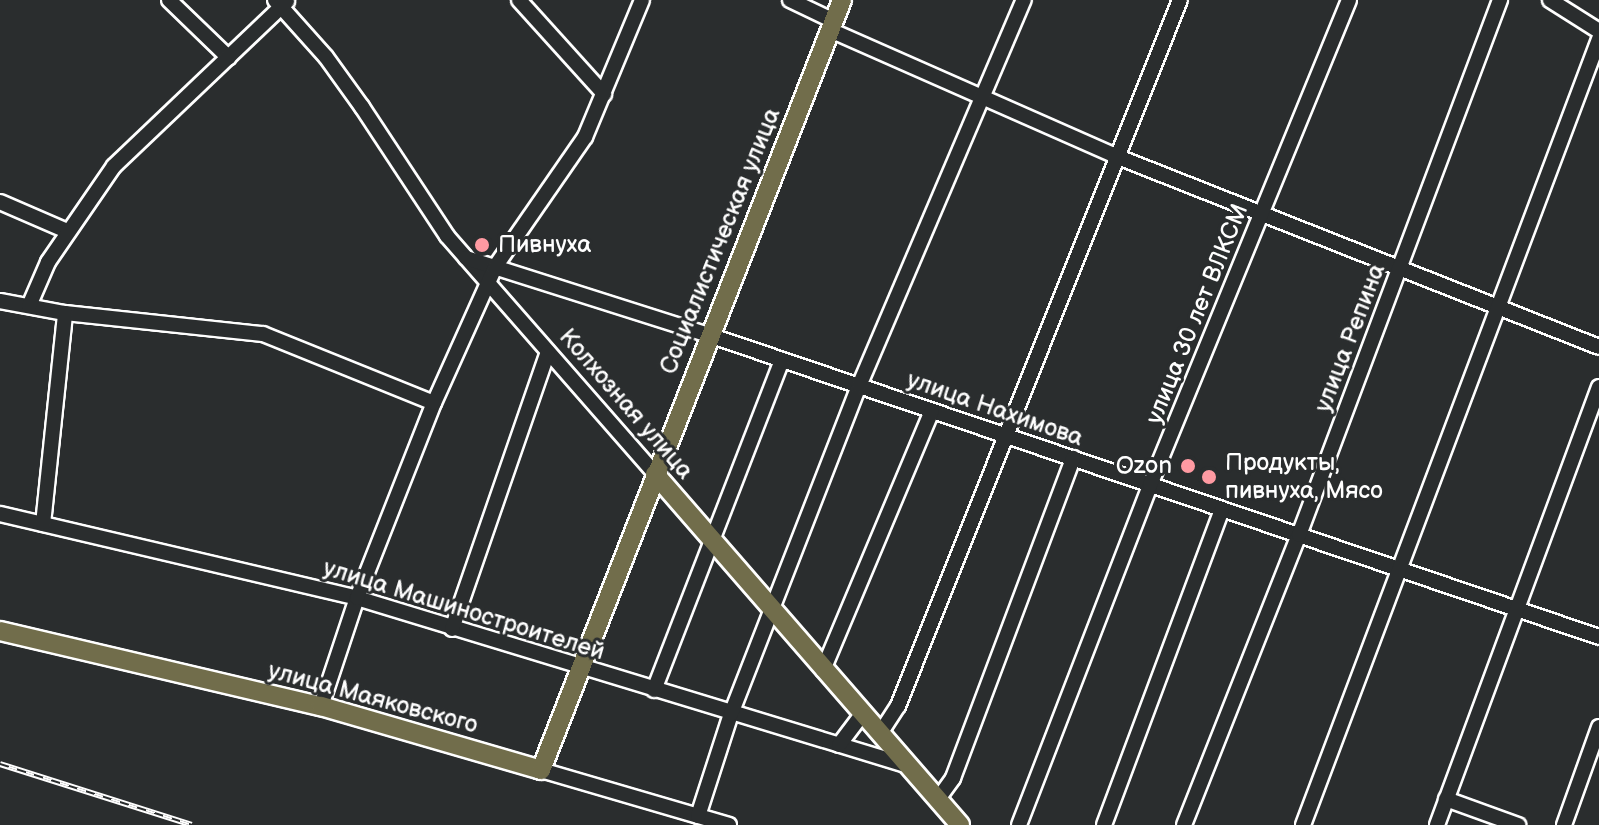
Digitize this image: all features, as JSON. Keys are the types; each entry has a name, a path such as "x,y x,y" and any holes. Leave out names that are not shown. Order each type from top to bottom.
{"main road":[{"name":"Социалистическая улица","path":"541,770 842,0"},
{"name":"Колхозная улица","path":"655,474 960,825"},
{"name":"улица Маяковского","path":"0,631 321,706 541,770"}],"street":[{"path":"169,0 229,58"},
{"path":"519,0 604,94"},
{"path":"321,706 357,598 434,403 495,267 585,137 642,0"},
{"path":"790,0 832,26 1118,157 1599,347"},
{"path":"698,816 731,714 859,386 1024,0"},
{"path":"881,732 898,706 1180,0"},
{"name":"улица 30 лет ВЛКСМ","path":"1019,825 1150,485 1349,0"},
{"name":"улица Репина","path":"1184,825 1299,535 1500,0"},
{"path":"1550,0 1599,31"},
{"path":"29,306 48,262 114,166 229,58 281,2"},
{"name":"Колхозная улица","path":"281,2 326,57 466,258 655,474"},
{"path":"1303,825 1599,39"},
{"path":"0,202 67,231"},
{"name":"улица Нахимова","path":"466,258 709,335 1599,637"},
{"path":"0,301 65,313 263,334 434,403"},
{"path":"43,524 65,313"},
{"path":"452,629 548,352"},
{"path":"654,690 782,360"},
{"path":"1437,825 1599,387"},
{"path":"823,670 932,411"},
{"path":"938,799 953,778 1073,458"},
{"path":"1104,825 1222,509"},
{"name":"улица Машиностроителей","path":"0,514 357,598 910,766"},
{"path":"839,745 863,713"},
{"path":"1564,825 1599,727"},
{"name":"улица Маяковского","path":"541,770 729,825"},
{"path":"1446,799 1518,825"}],"railway":[{"path":"0,764 192,825"}],"place":[{"name":"Пивнуха","path":"482,245"},
{"name":"Ozon","path":"1188,466"},
{"name":"Продукты, пивнуха, Мясо","path":"1209,477"}]}
